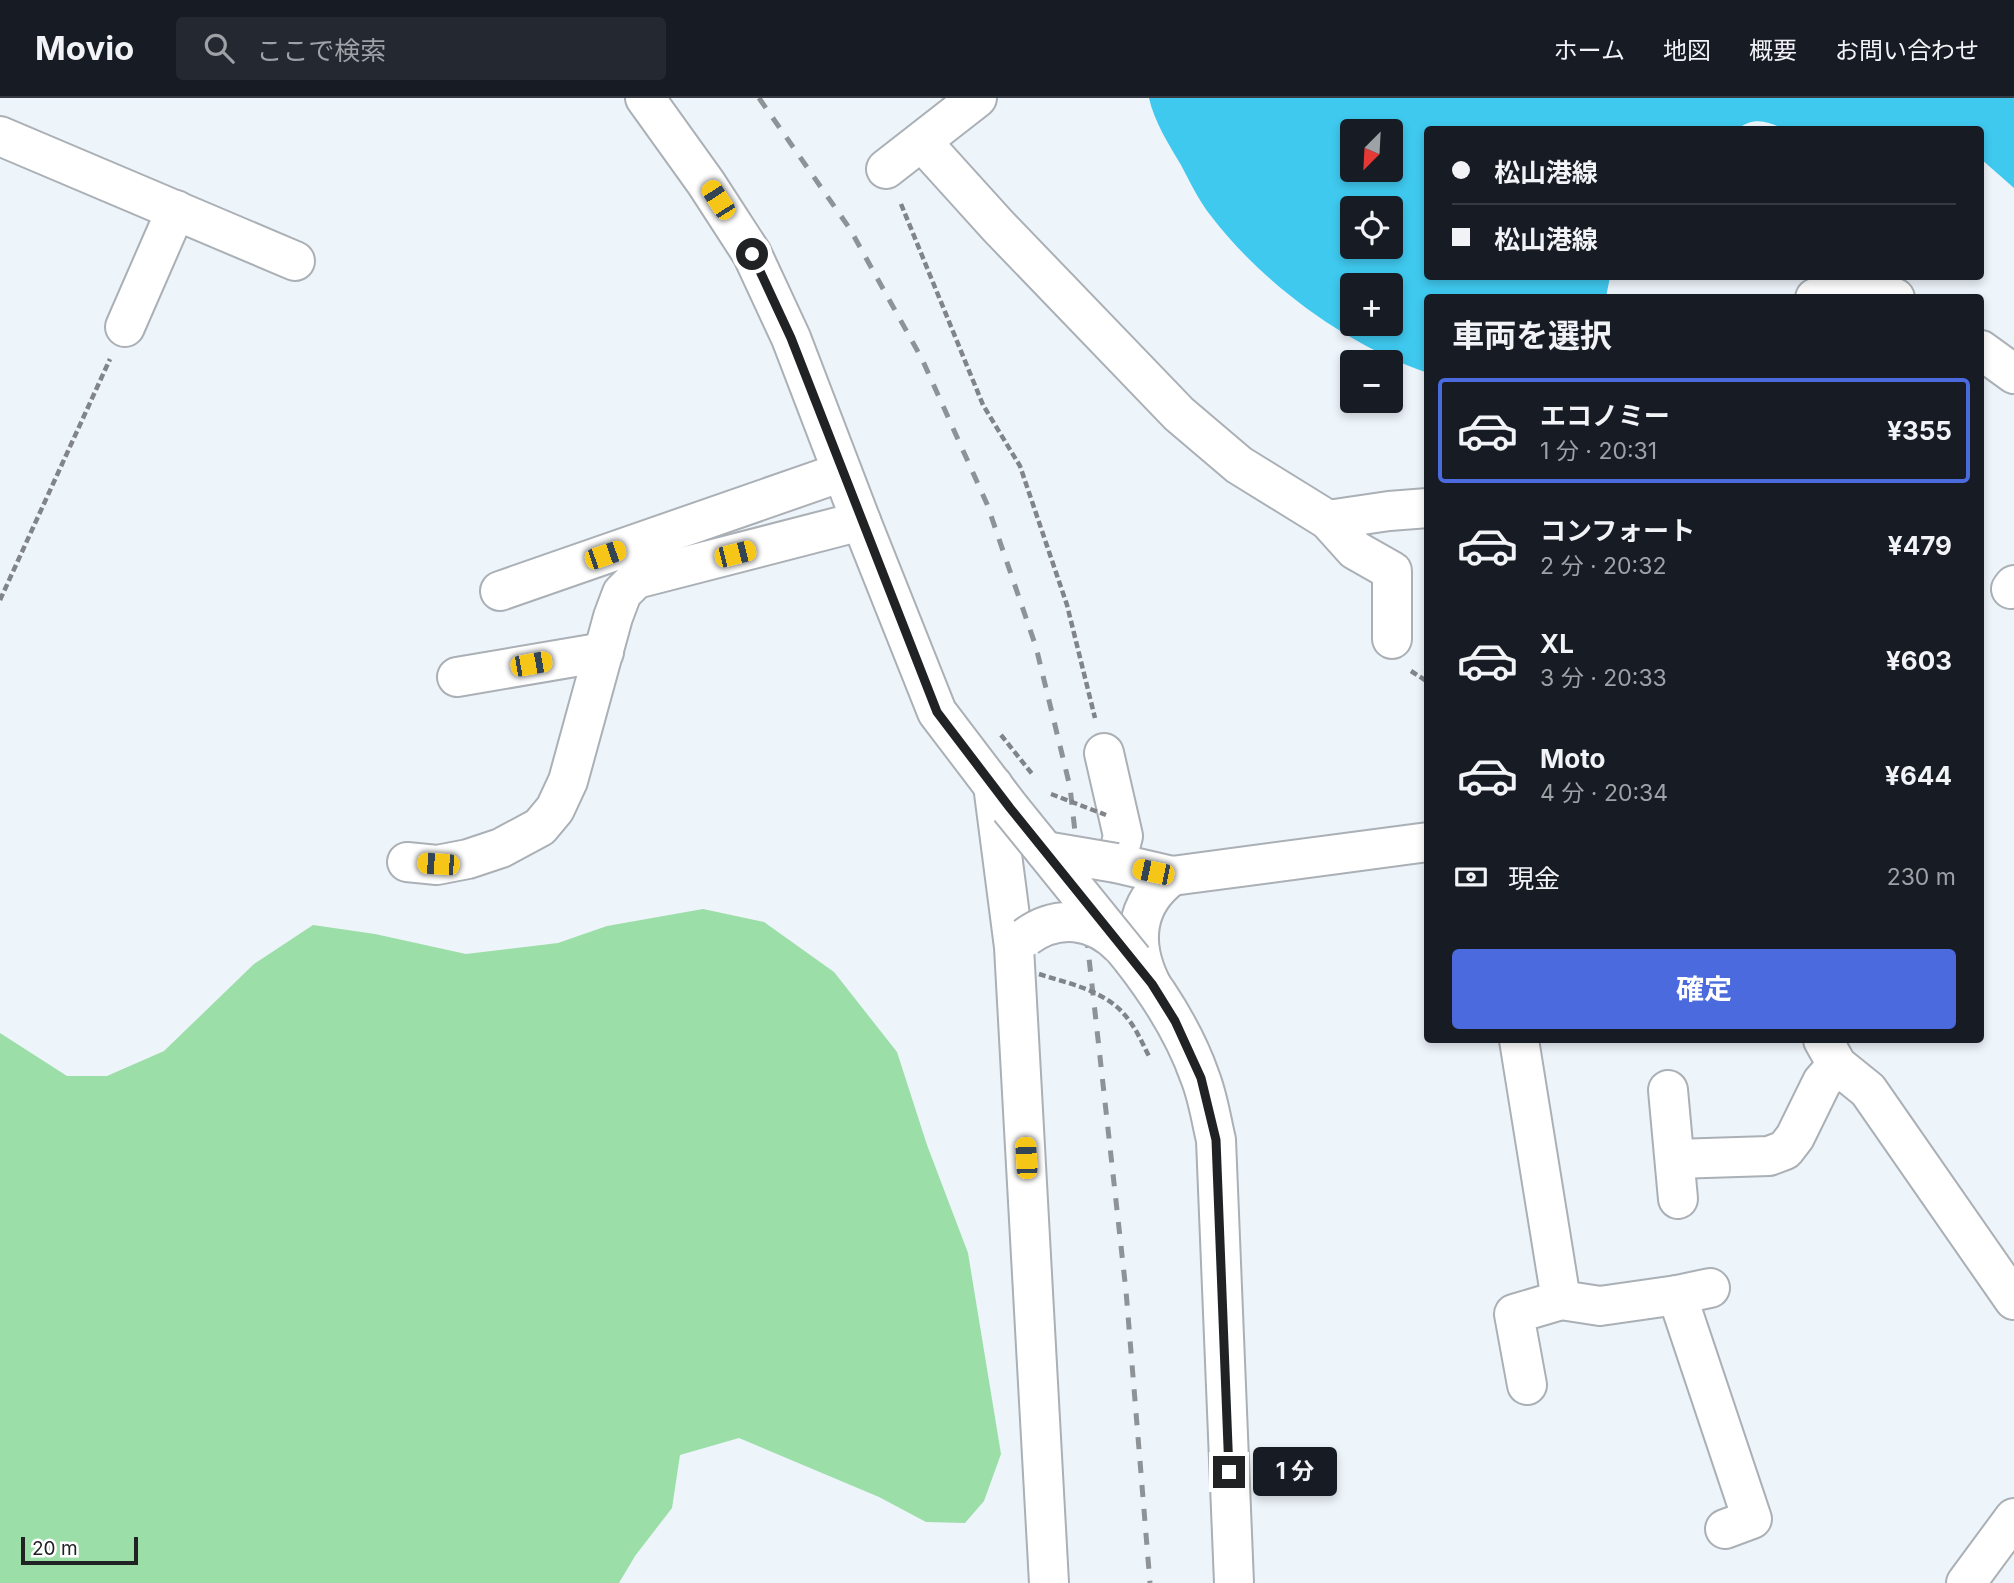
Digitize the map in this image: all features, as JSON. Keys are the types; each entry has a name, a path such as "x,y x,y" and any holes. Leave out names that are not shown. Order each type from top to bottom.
{"street":[{"path":"645,98 706,183 752,254 791,338 937,712 1138,966 1175,1021 1201,1078 1216,1140 1234,1583"},
{"path":"886,169 977,98"},
{"path":"0,136 295,261"},
{"path":"922,142 998,226 1179,414 1239,464 1328,520 1355,550 1392,571 1392,639"},
{"path":"125,327 176,210"},
{"path":"1826,294 1840,289 1869,288 1885,294"},
{"path":"1984,352 2014,374"},
{"path":"500,591 842,472"},
{"path":"1328,520 1389,510 1424,508"},
{"path":"407,862 438,864 468,859 501,848 540,827 555,809 568,780 613,618 622,593 636,579 861,521"},
{"path":"457,677 604,652"},
{"path":"1104,753 1123,836 1116,863"},
{"path":"1002,796 1023,952 1049,1583"},
{"path":"1045,851 1172,876 1424,843"},
{"path":"1138,966 1139,929 1146,904 1153,893 1172,876"},
{"path":"1023,952 1043,926 1079,922 1112,936 1138,966"},
{"path":"1519,1043 1561,1300"},
{"path":"1675,1160 1769,1156 1785,1150 1795,1137 1822,1082 1830,1052"},
{"path":"1830,1052 1868,1090 2014,1300"},
{"path":"1668,1090 1678,1199"},
{"path":"1527,1385 1514,1314 1561,1300 1600,1306 1694,1292 1752,1518 1725,1529"},
{"path":"1966,1583 2014,1518"}],"path":[{"path":"886,169 983,405 1020,466 1067,605 1104,753"},
{"path":"0,600 125,327"},
{"path":"1001,734 1038,782"},
{"path":"1045,792 1106,815"},
{"path":"1023,952 1074,985 1110,1000 1128,1018 1150,1058"}],"green space":[{"path":"703,909 764,922 834,972 897,1052 927,1145 968,1253 1001,1454 984,1501 965,1523 926,1522 879,1497 739,1438 680,1455 672,1508 635,1556 619,1583 0,1583 0,1033 67,1076 107,1076 164,1051 254,964 313,925 375,934 466,954 558,943 607,926"}],"water":[{"path":"1149,98 2014,98 2014,188 1984,162 1984,126 1777,126 1755,121 1743,126 1424,126 1424,280 1609,280 1607,294 1424,294 1424,371 1403,363 1403,350 1375,350 1349,336 1403,336 1403,273 1340,273 1340,331 1337,329 1281,288 1232,241 1203,204 1162,133"}],"railway":[{"path":"759,98 850,229 922,359 987,504 1036,647 1070,787 1126,1291 1150,1583"}],"route":[{"path":"752,254 791,338 937,712 1010,808 1152,984 1175,1021 1201,1078 1216,1140 1229,1472"}]}
